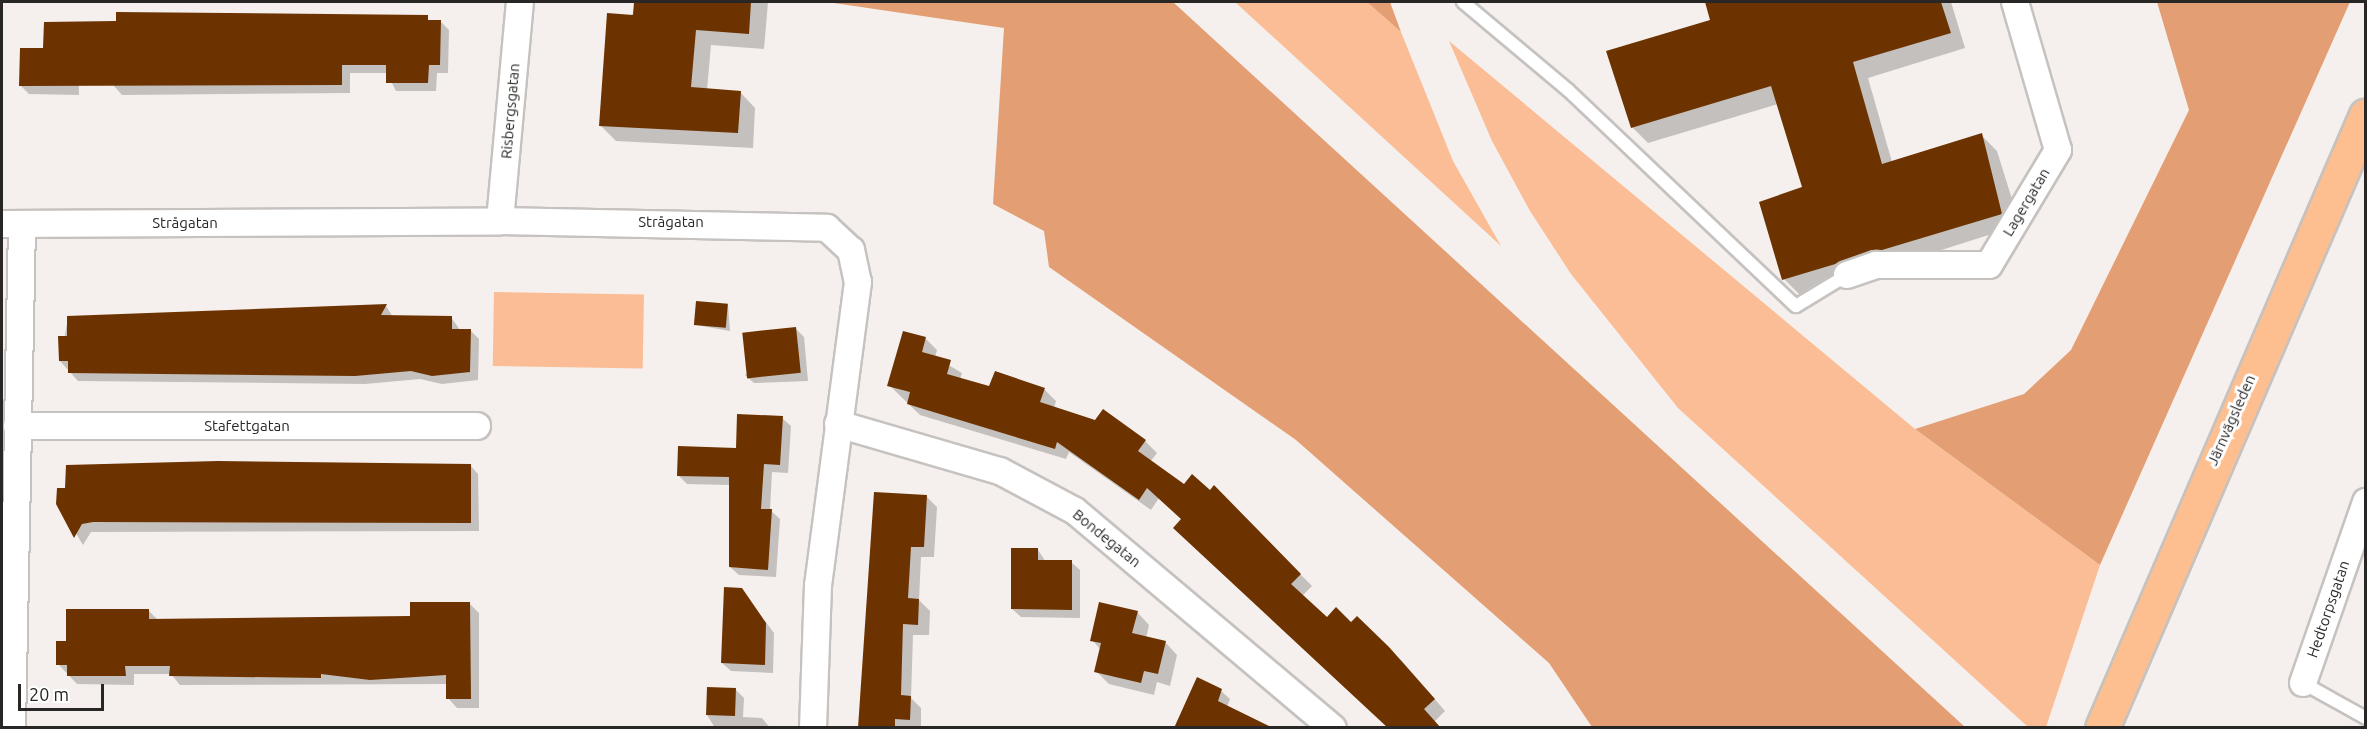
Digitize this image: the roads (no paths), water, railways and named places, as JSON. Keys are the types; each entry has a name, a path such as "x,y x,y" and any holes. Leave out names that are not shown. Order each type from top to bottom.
{"main road":[{"name":"Järnvägsleden","path":"2102,728 2366,115"}],"street":[{"name":"Risbergsgatan","path":"500,221 520,2"},
{"name":"Lagergatan","path":"1847,275 1876,266 1989,265 2058,150 2015,2"},
{"name":"Strågatan","path":"12,224 500,221 827,228 851,250 858,282 818,585 813,728"},
{"path":"12,224 17,426 12,728"},
{"name":"Bondegatan","path":"838,424 1000,471 1075,511 1334,728"},
{"name":"Stafettgatan","path":"17,426 477,426"},
{"name":"Hedtorpsgatan","path":"2303,683 2366,502"}],"lane":[{"path":"1464,2 1568,90 1797,306 1847,275"},
{"path":"2303,683 2366,718"}]}
